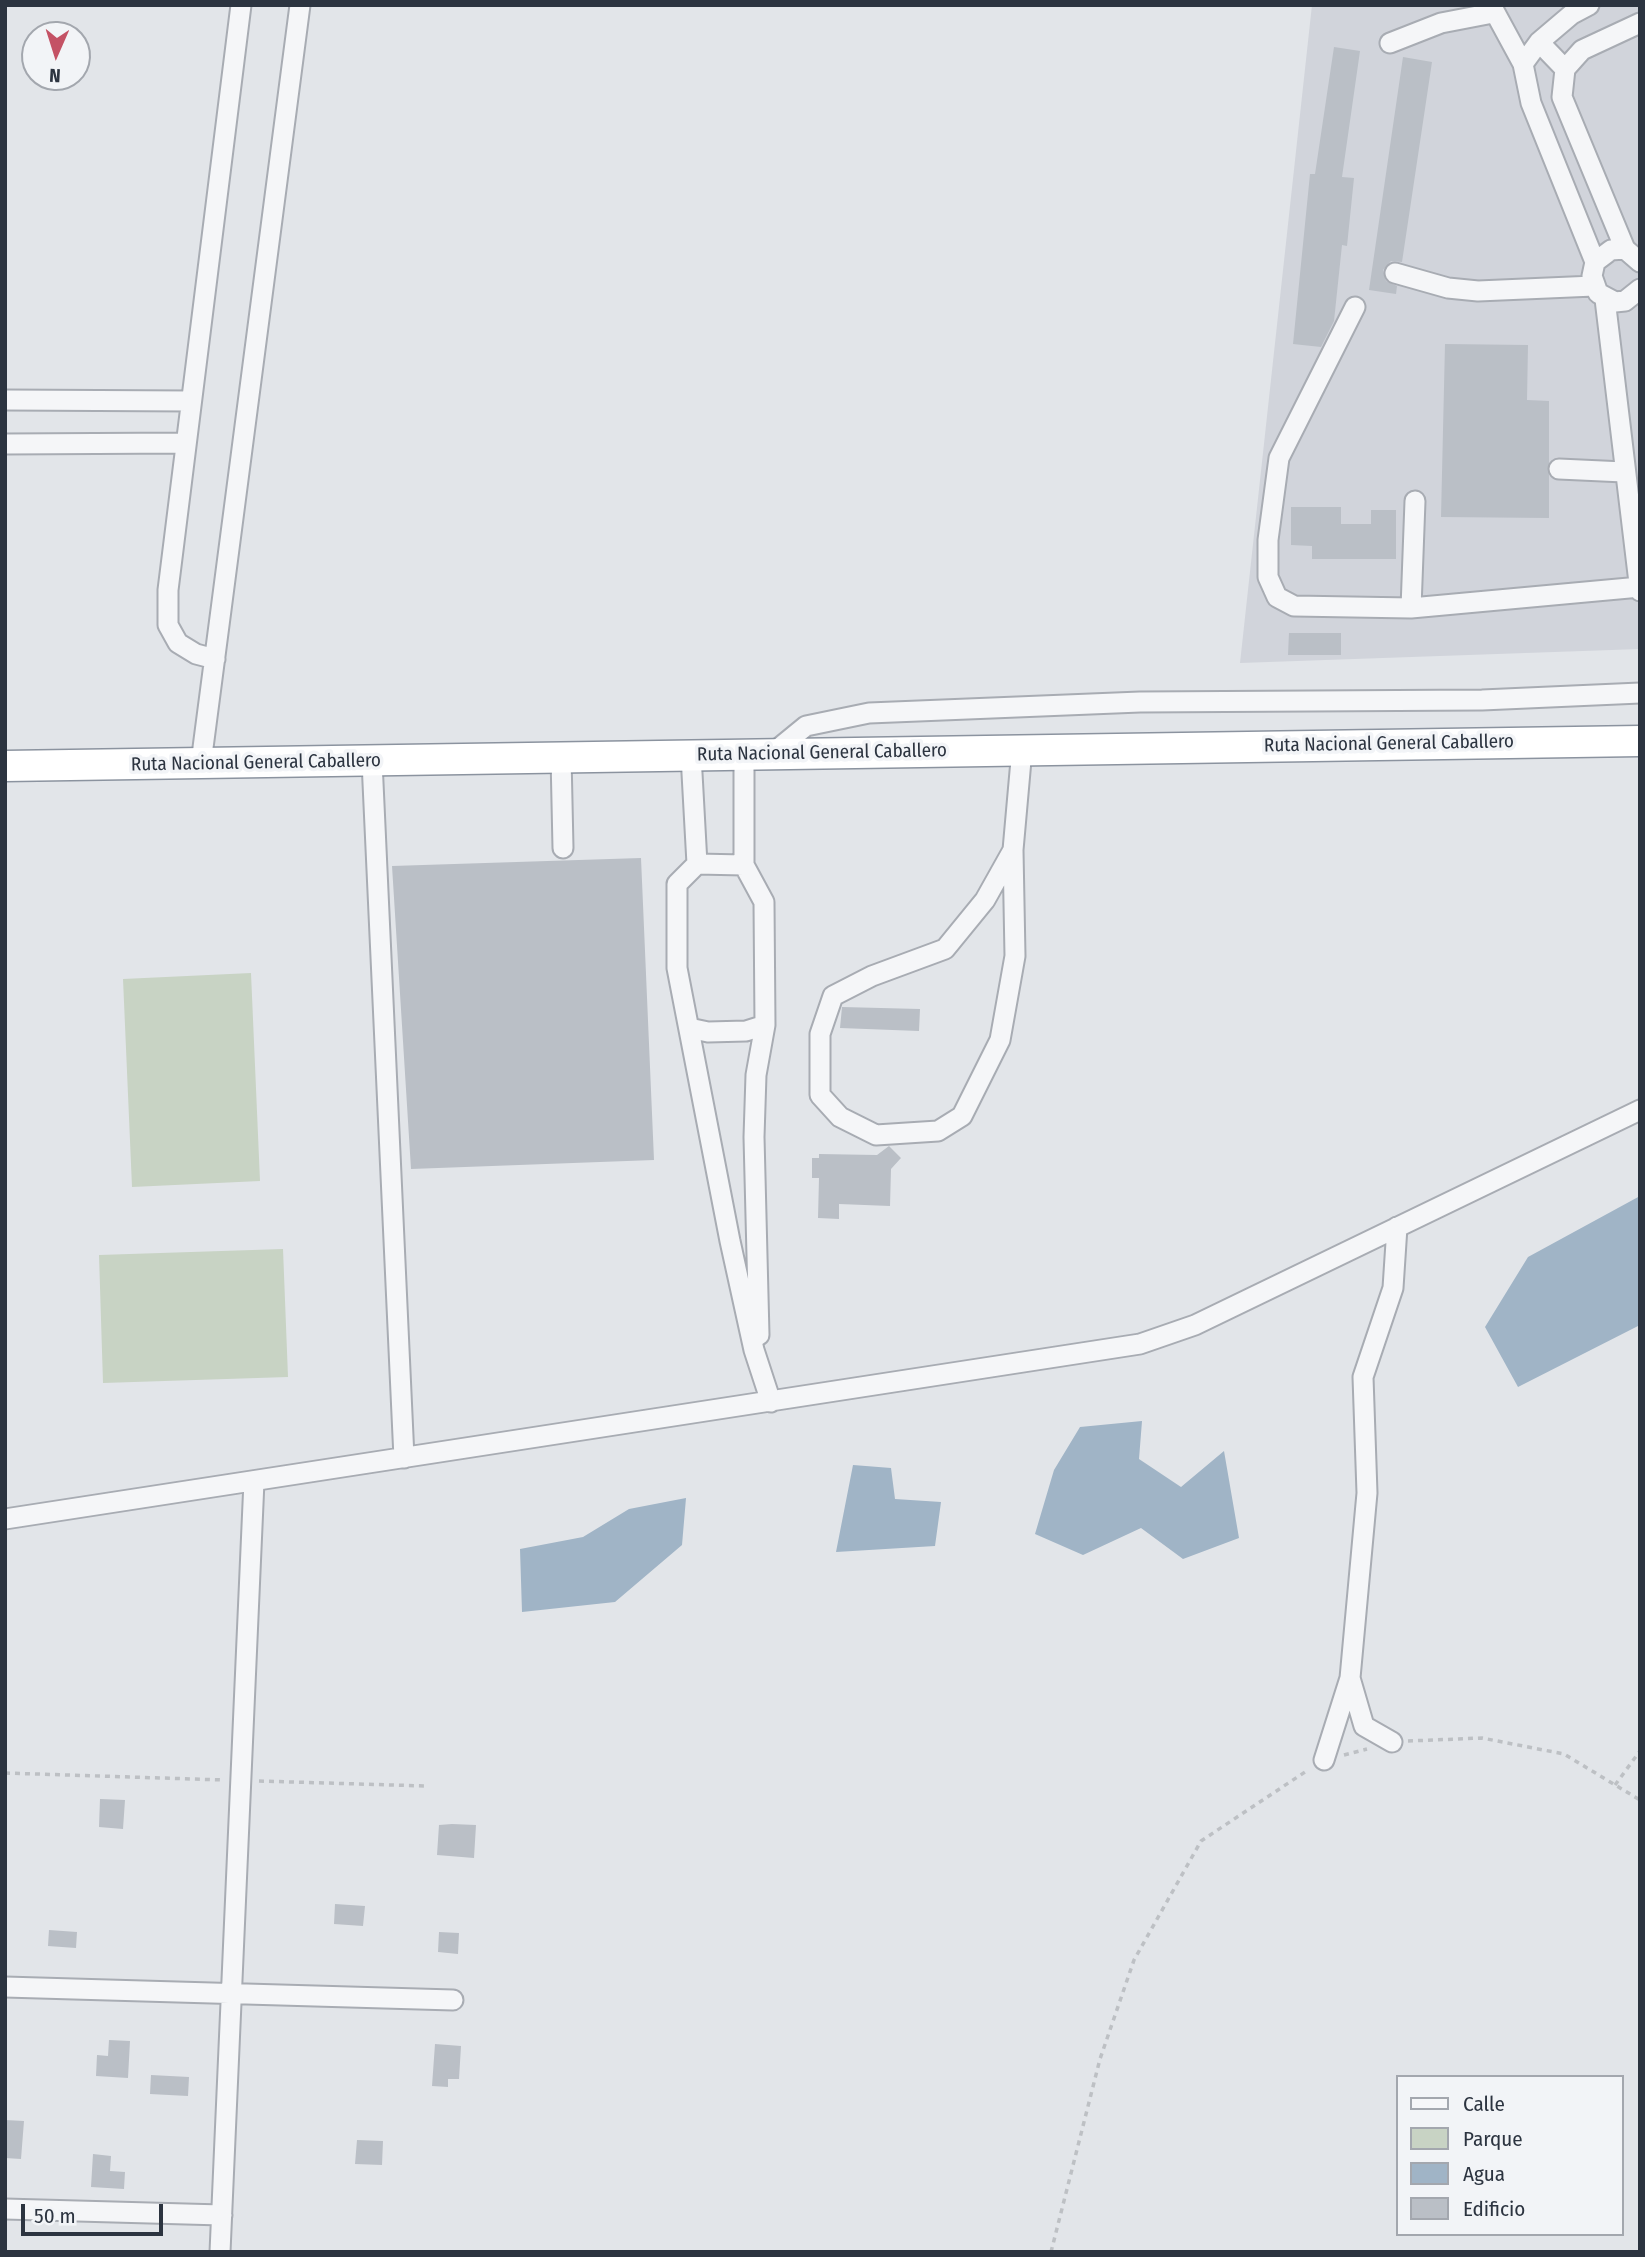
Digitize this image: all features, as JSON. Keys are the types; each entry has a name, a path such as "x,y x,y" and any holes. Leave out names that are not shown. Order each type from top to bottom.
{"highway":[{"name":"Ruta Nacional General Caballero","path":"5,766 1640,741"}],"street":[{"path":"215,659 196,654 178,643 168,625 167,590 241,5"},
{"path":"201,763 300,5"},
{"path":"1523,64 1539,42 1572,14 1589,5"},
{"path":"1355,307 1279,458 1268,540 1268,578 1277,597 1294,606 1411,608 1640,588 1599,292 1592,276 1595,262 1531,103 1523,64 1492,9 1441,23 1390,43"},
{"path":"1636,256 1562,97 1564,69 1582,50 1640,23"},
{"path":"1539,42 1564,69"},
{"path":"1595,262 1611,250 1636,256"},
{"path":"1395,272 1448,288 1478,291 1599,292 1625,301 1639,299"},
{"path":"5,400 191,401"},
{"path":"5,444 186,443"},
{"path":"1559,468 1624,472"},
{"path":"1411,608 1415,501"},
{"path":"758,1360 754,1137 756,1075 765,1025 764,902 744,865 759,754 806,726 869,713 1140,702 1482,700 1640,694"},
{"path":"1013,849 985,900 945,949 872,976 833,996 820,1034 820,1095 840,1117 876,1135 938,1131 962,1116 1000,1040 1015,956 1013,849 1022,749"},
{"path":"691,755 697,864"},
{"path":"561,756 563,848"},
{"path":"372,761 404,1458"},
{"path":"744,865 697,864 677,884 677,968 730,1241 758,1360 771,1402"},
{"path":"689,1028 708,1032 746,1031 765,1025"},
{"path":"5,1519 1140,1343 1195,1325 1640,1110"},
{"path":"1324,1760 1350,1678 1367,1493 1363,1377 1393,1288 1397,1227"},
{"path":"220,2252 254,1481"},
{"path":"1350,1678 1364,1726 1392,1742"},
{"path":"5,1987 453,2000"},
{"path":"5,2209 222,2215"}],"path":[{"path":"1051,2252 1100,2059 1134,1959 1201,1841 1324,1760 1392,1742 1482,1738 1564,1754 1640,1800"},
{"path":"1615,1785 1640,1751"},
{"path":"5,1773 426,1786"}],"shaded area":[{"path":"1312,5 1640,5 1640,649 1240,663"}],"green space":[{"path":"251,973 260,1181 132,1187 123,979"},
{"path":"283,1249 288,1377 103,1383 99,1255"}],"water":[{"path":"1640,1196 1640,1325 1518,1387 1485,1327 1528,1257"},
{"path":"1142,1421 1139,1459 1181,1487 1224,1451 1239,1538 1183,1559 1141,1528 1083,1555 1035,1534 1054,1470 1080,1427"},
{"path":"853,1465 891,1468 895,1499 941,1502 935,1546 836,1552"},
{"path":"686,1498 682,1545 615,1602 522,1612 520,1549 583,1537 629,1509"}],"building":[{"path":"1334,47 1360,51 1342,177 1354,178 1347,246 1342,245 1334,321 1321,347 1293,344 1310,174 1315,174"},
{"path":"1403,57 1432,62 1402,262 1391,261 1383,270 1386,281 1397,286 1396,294 1369,290"},
{"path":"1445,344 1528,345 1527,400 1549,401 1549,518 1441,517"},
{"path":"1291,507 1341,507 1341,524 1371,524 1371,510 1396,510 1396,559 1312,559 1312,546 1291,545"},
{"path":"1289,633 1341,633 1341,655 1288,655"},
{"path":"641,858 654,1160 411,1169 392,866"},
{"path":"842,1007 920,1009 919,1031 840,1028"},
{"path":"889,1146 901,1158 891,1169 890,1206 839,1204 839,1219 818,1218 819,1178 812,1178 812,1158 819,1158 819,1154 877,1155"},
{"path":"100,1799 125,1800 123,1829 99,1827"},
{"path":"439,1825 476,1825 474,1858 437,1855"},
{"path":"335,1904 365,1906 363,1926 334,1924"},
{"path":"49,1930 77,1932 76,1948 48,1946"},
{"path":"439,1932 459,1933 458,1954 438,1952"},
{"path":"109,2040 130,2041 128,2078 96,2076 97,2055 108,2056"},
{"path":"435,2044 461,2046 459,2079 448,2079 448,2087 432,2086"},
{"path":"151,2075 189,2077 188,2096 150,2094"},
{"path":"5,2120 24,2121 21,2159 5,2158"},
{"path":"357,2140 383,2141 382,2165 355,2164"},
{"path":"93,2154 111,2156 110,2171 125,2172 124,2189 91,2187"}]}
